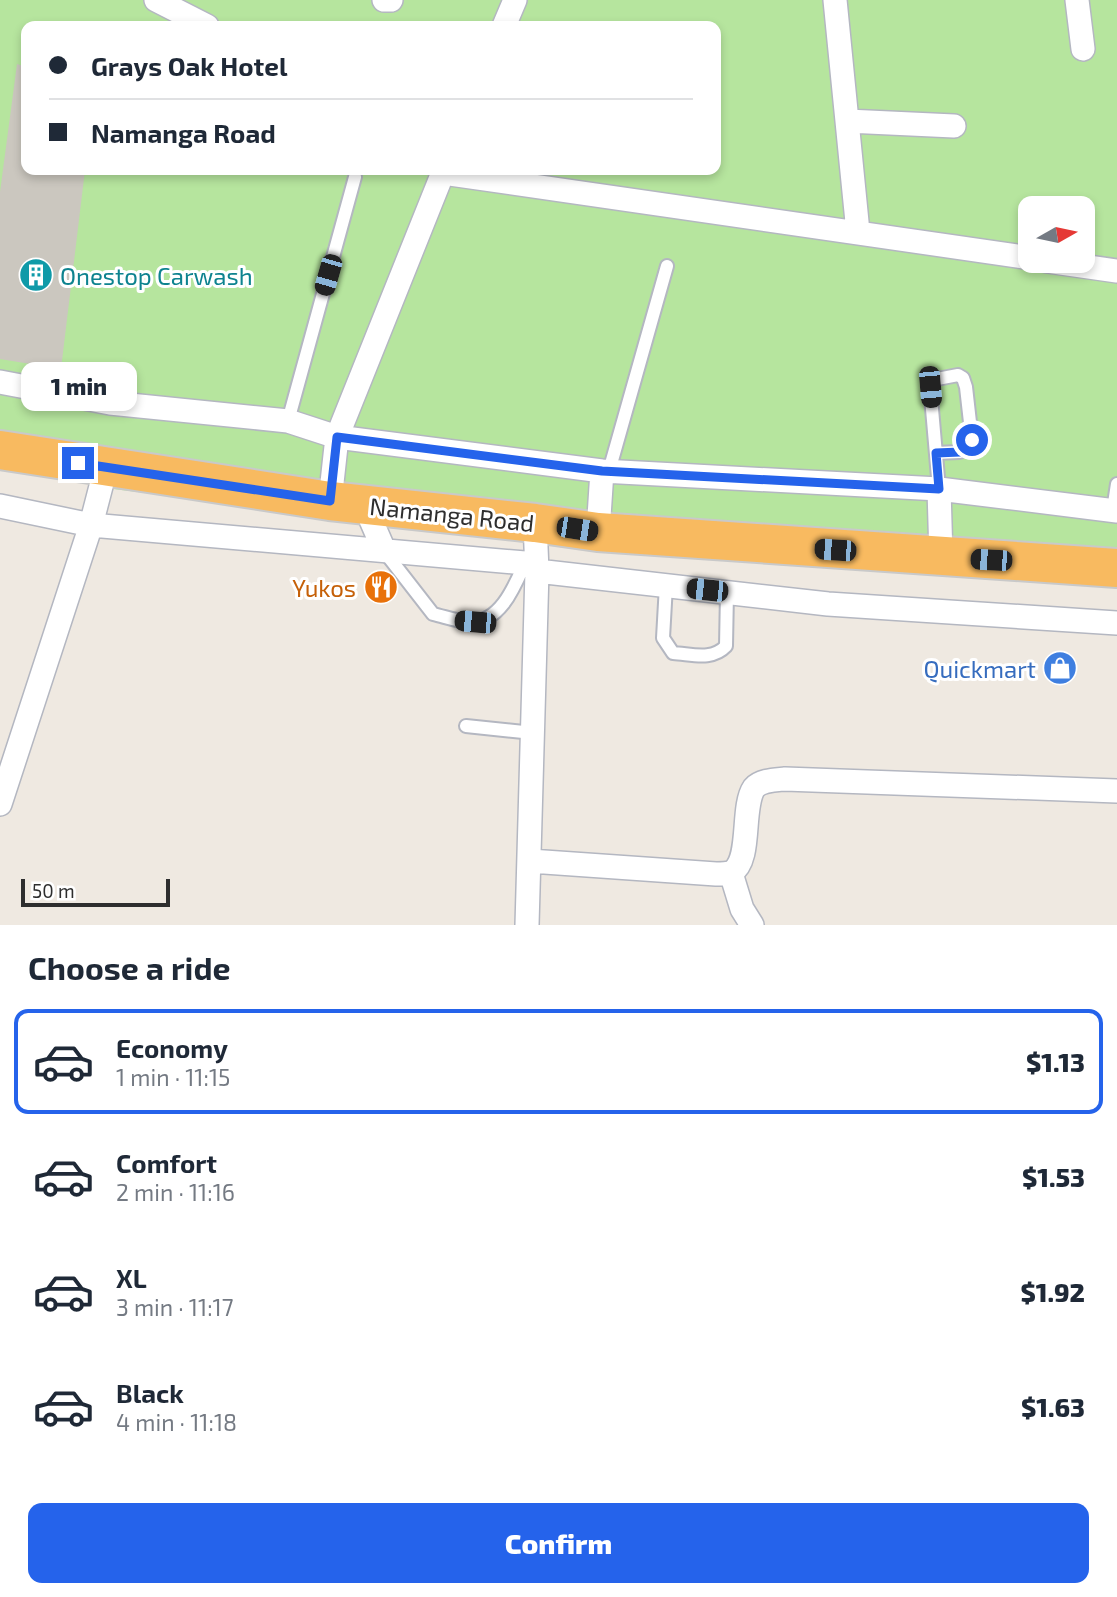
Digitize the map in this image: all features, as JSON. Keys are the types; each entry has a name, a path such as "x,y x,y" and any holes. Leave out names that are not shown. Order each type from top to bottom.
{"highway":[{"name":"Namanga Road","path":"0,450 347,502 598,532 1117,568"}],"street":[{"path":"156,0 197,21"},
{"path":"384,0 391,0"},
{"path":"506,21 515,0"},
{"path":"835,0 858,232"},
{"path":"1077,0 1083,49"},
{"path":"847,121 954,126"},
{"path":"384,550 347,502 337,437 443,175"},
{"path":"465,175 1018,256"},
{"path":"1096,268 1117,271"},
{"path":"0,382 110,403 288,421 337,437 606,471 939,489 1115,510"},
{"path":"0,804 90,525 106,467"},
{"path":"598,532 606,471"},
{"path":"939,489 941,557"},
{"path":"0,506 90,525 384,550 828,604 1117,623"},
{"path":"527,925 533,733 531,567 535,523"},
{"path":"530,861 731,873 740,863 754,788 764,782 785,779 1117,791"},
{"path":"731,873 742,909 752,925"}],"lane":[{"path":"288,421 355,177"},
{"path":"606,471 667,265"},
{"path":"936,453 960,452 970,448 972,440 966,387 963,378 958,375 932,380 930,387 939,489"},
{"path":"1115,510 1117,484"},
{"path":"384,550 433,614 475,622 493,613 508,599 531,567"},
{"path":"666,585 663,638 673,653 716,655 726,646 727,592"},
{"path":"466,726 533,733"}],"green space":[{"path":"0,0 1117,0 1117,568 317,514 113,489 0,466"}],"building":[{"name":"Onestop Carwash","path":"17,64 21,65 21,175 84,175 61,369 0,359 0,192"}],"place":[{"name":"Onestop Carwash","path":"36,275"},
{"name":"Yukos","path":"381,587"},
{"name":"Quickmart","path":"1060,668"}],"route":[{"path":"78,463 330,501 337,437 602,471 939,489 936,453 965,451 970,448 972,440"}]}
